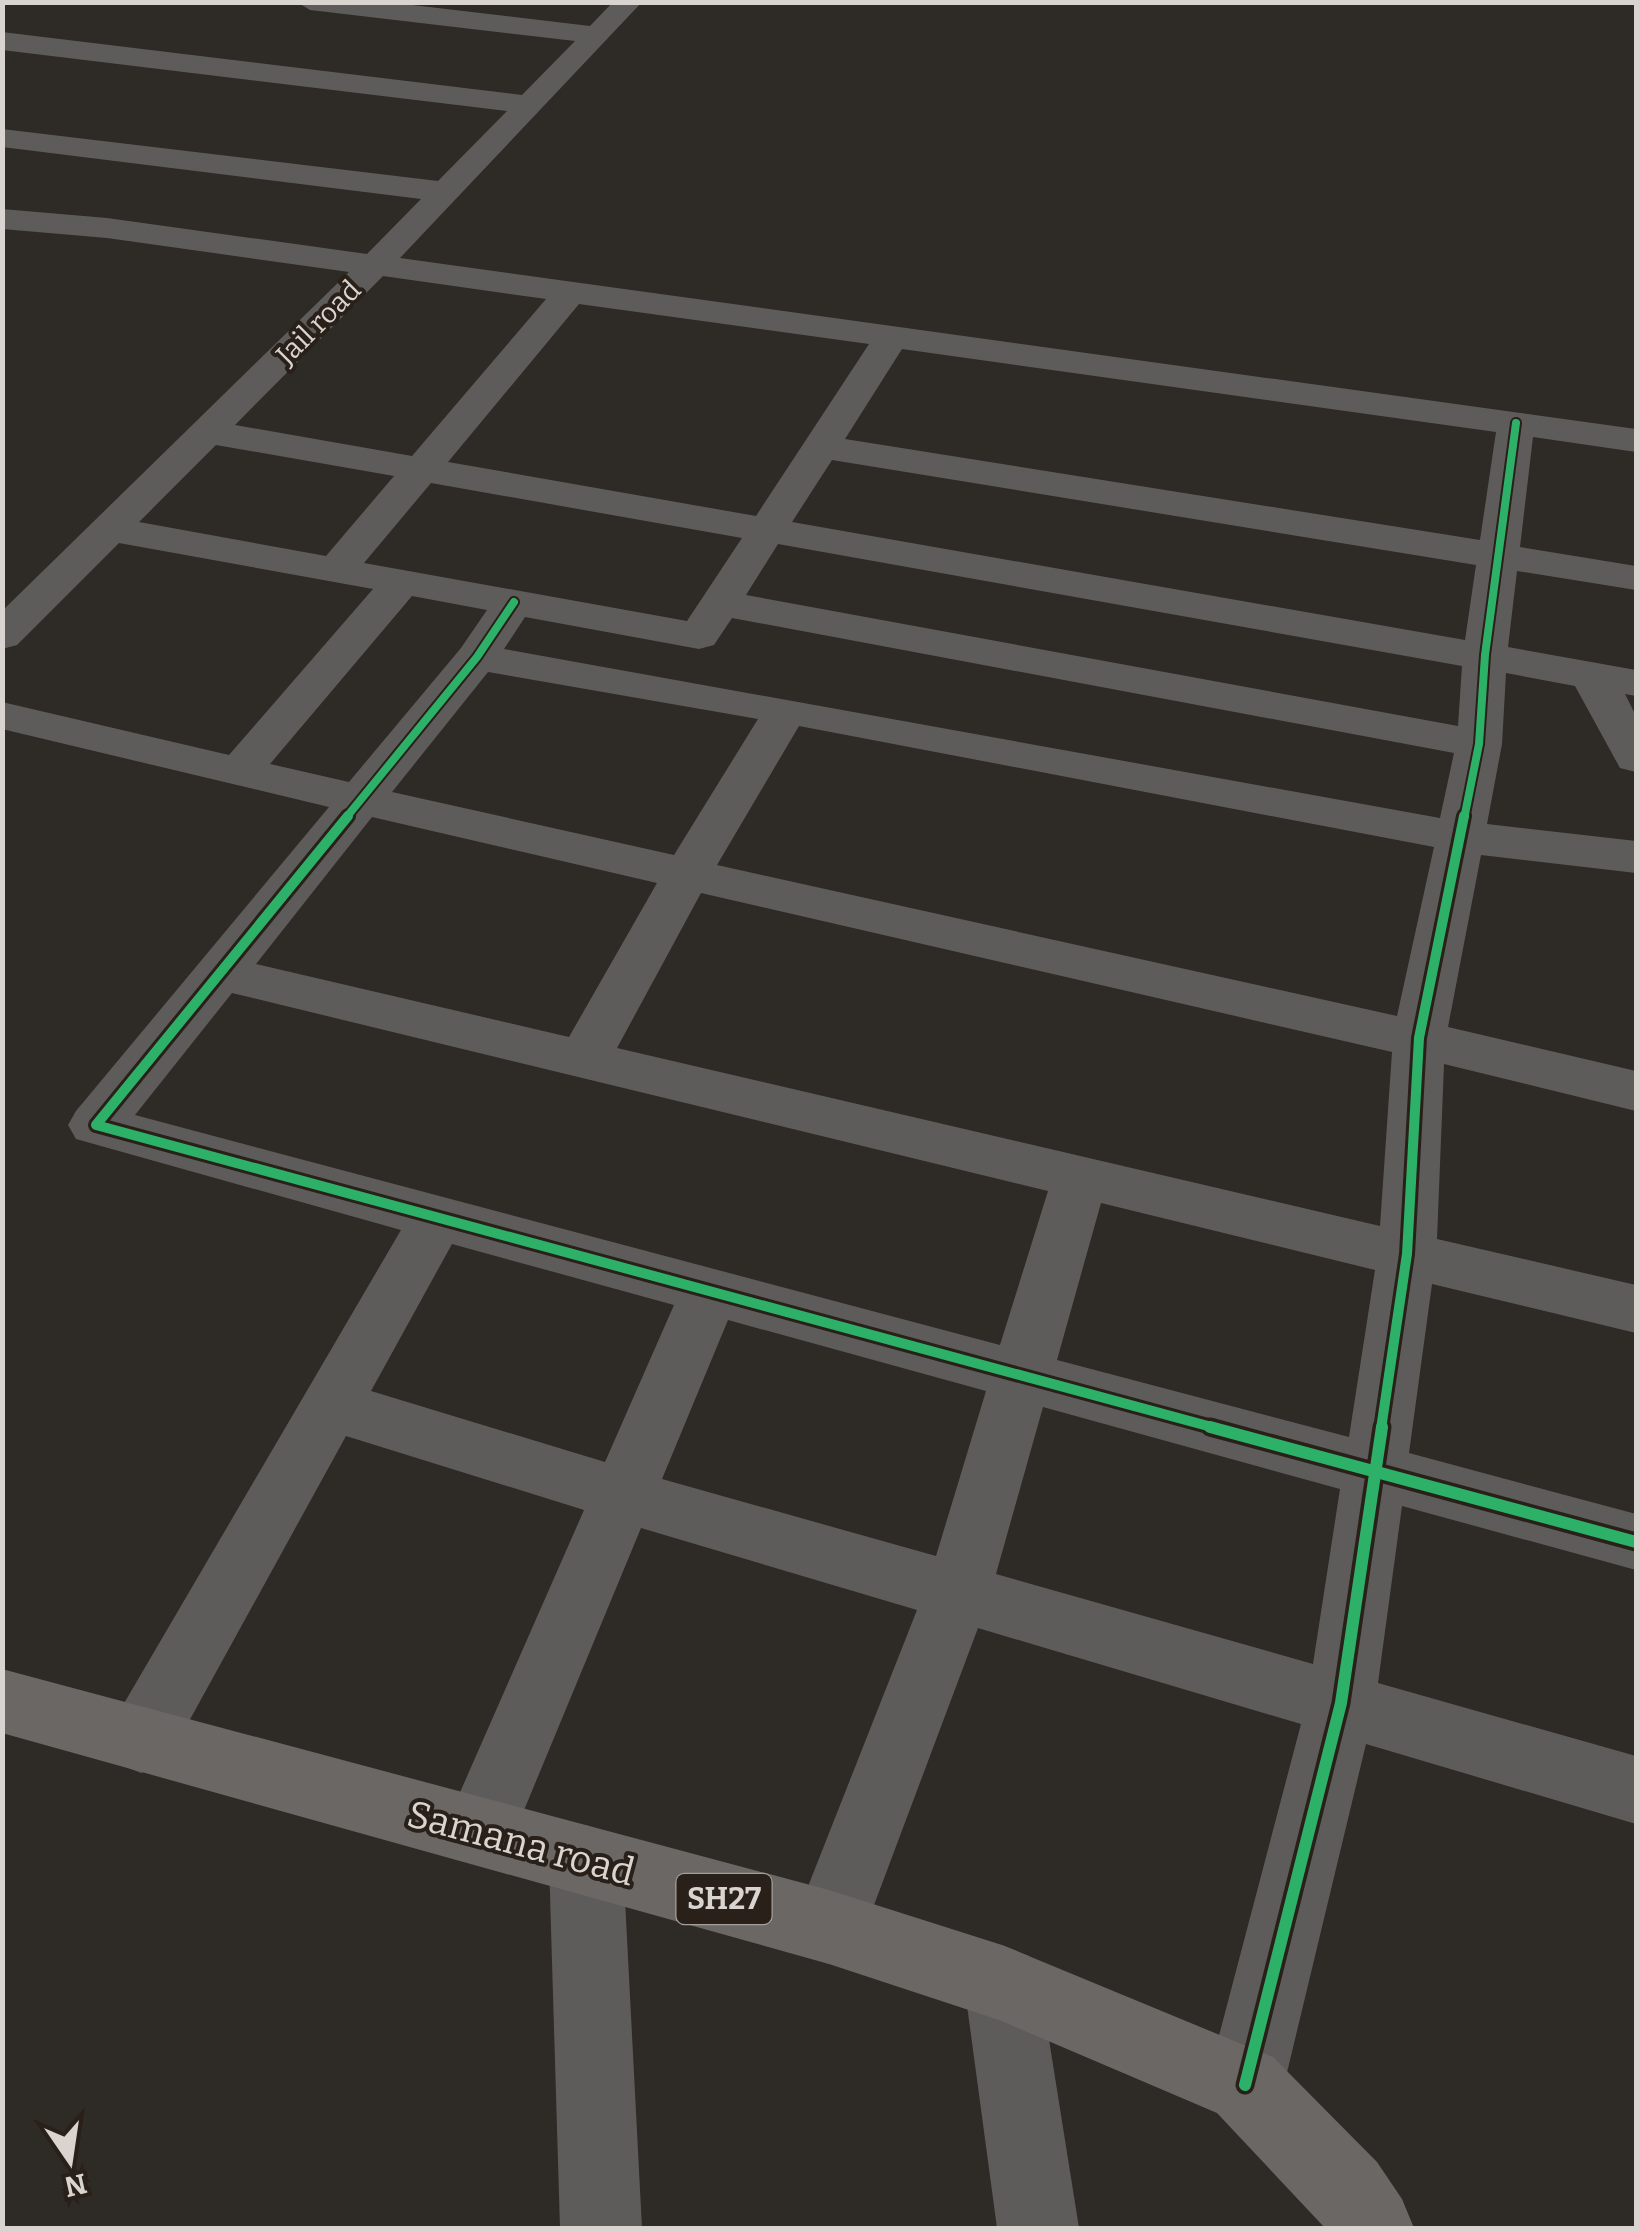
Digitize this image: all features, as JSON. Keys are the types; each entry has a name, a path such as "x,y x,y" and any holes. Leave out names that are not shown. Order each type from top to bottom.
{"main road":[{"name":"Samana road","path":"2,1701 829,1927 1002,1982 1245,2085 1348,2190 1373,2228"}],"street":[{"path":"310,2 597,35"},
{"name":"Jail road","path":"2,636 376,264 629,2"},
{"path":"2,41 530,105"},
{"path":"2,138 447,192"},
{"path":"2,219 107,228 376,264 1636,440"},
{"path":"336,570 571,292"},
{"path":"666,689 893,335"},
{"path":"1245,2085 1341,1704 1407,1254 1420,1038 1479,744 1485,655 1516,423"},
{"path":"209,432 769,527 1636,682"},
{"path":"820,446 1636,578"},
{"path":"111,529 514,602 710,620 1479,744"},
{"path":"2,579 51,588"},
{"path":"238,773 402,582"},
{"path":"514,602 477,656 96,1124 1636,1542"},
{"path":"477,656 786,710 1462,838 1636,857"},
{"path":"1592,676 1636,758"},
{"path":"583,1060 686,876 786,710"},
{"path":"2,715 238,773 1420,1038 1636,1091"},
{"path":"220,973 1636,1309"},
{"path":"829,1927 958,1592 1080,1177"},
{"path":"141,1740 438,1217"},
{"path":"479,1832 710,1291"},
{"path":"331,1404 623,1495 1636,1790"},
{"path":"586,1861 601,2228"},
{"path":"1002,1982 1038,2228"}],"cycle path":[{"path":"1245,2085 1341,1703 1407,1254 1419,1038 1479,744 1485,655 1516,423"},
{"path":"514,602 477,657 96,1125 1636,1542"}]}
